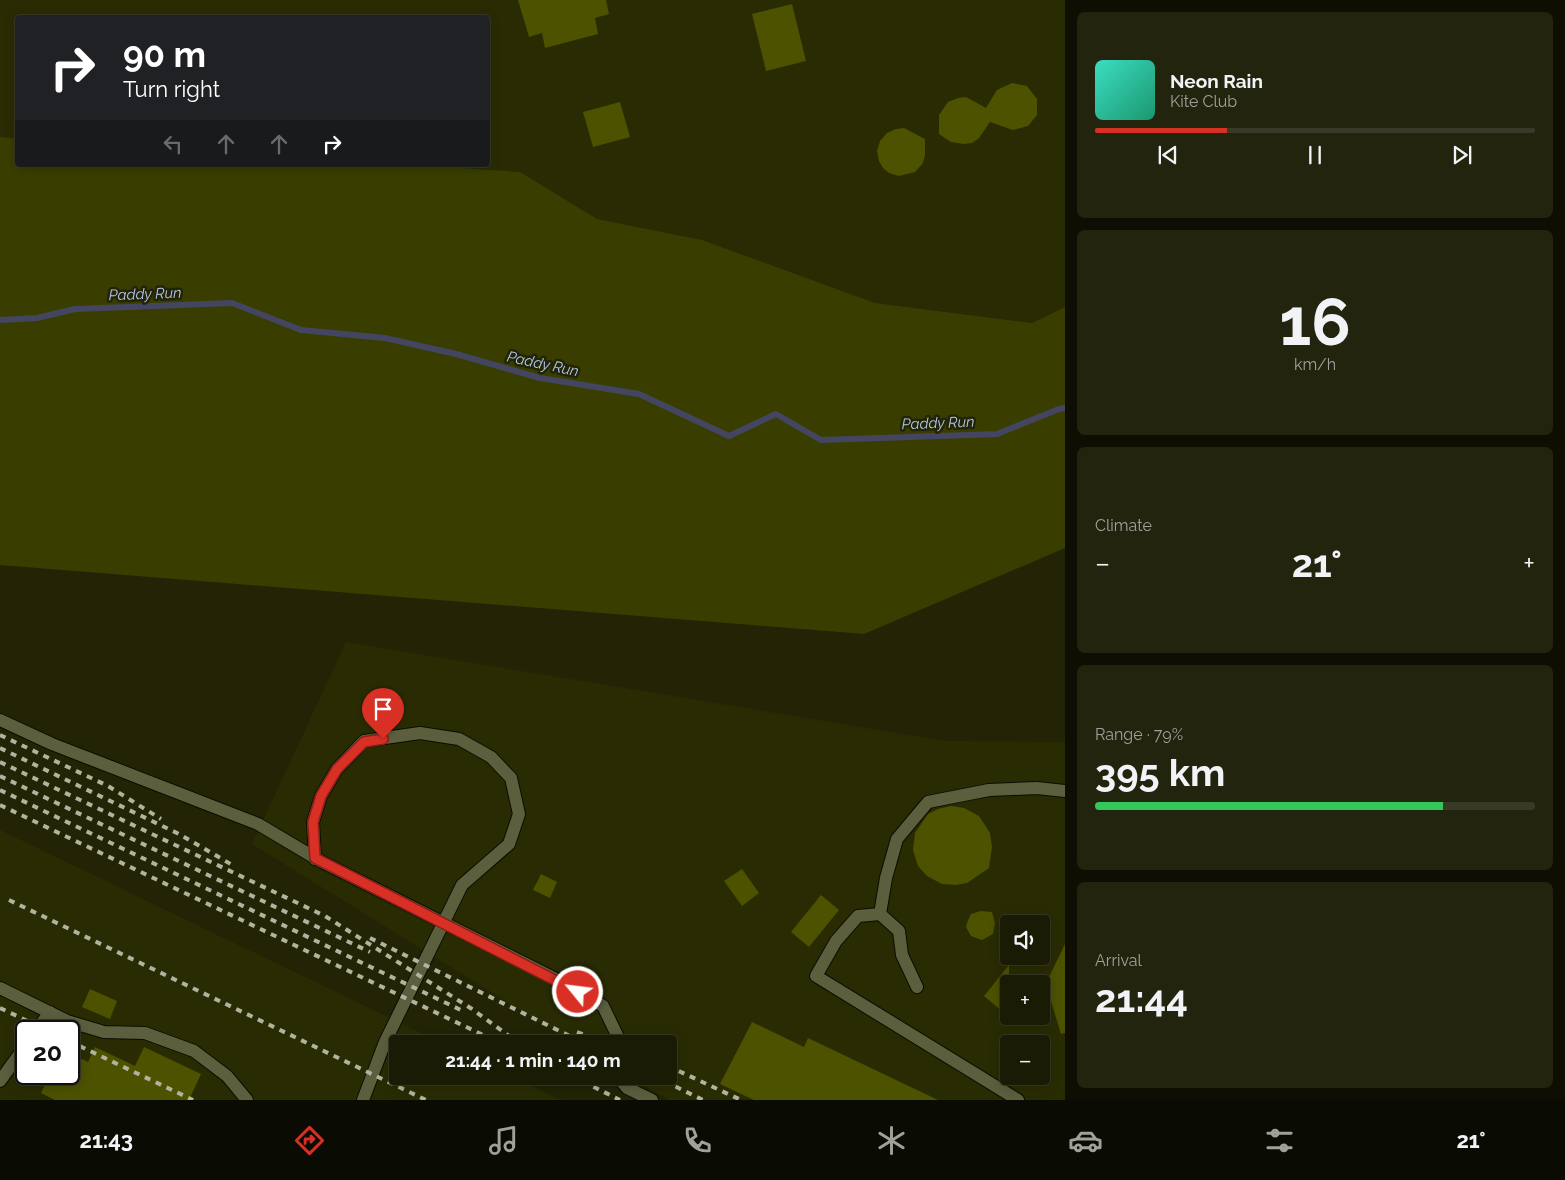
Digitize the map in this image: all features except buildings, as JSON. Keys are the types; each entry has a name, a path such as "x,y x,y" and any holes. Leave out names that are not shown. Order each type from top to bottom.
{"lane":[{"path":"0,720 52,744 258,824 315,858 566,984 603,1006 617,1035"},
{"path":"315,858 313,822 321,796 337,769 364,742 420,733 459,739 491,757 512,778 519,814 509,844 462,885 385,1042 363,1100"},
{"path":"880,914 886,878 897,838 928,802 989,790 1037,788 1065,792"},
{"path":"917,987 902,954 899,931 880,914 858,916 836,941 816,976 1018,1100"},
{"path":"0,988 67,1021 104,1032 145,1033 194,1051 227,1076 247,1100"},
{"path":"44,1020 50,1012"},
{"path":"0,1081 15,1060"},
{"path":"625,1085 652,1100"}],"shaded area":[{"path":"0,0 1065,0 1065,307 1032,323 875,303 702,240 597,219 520,172 446,167 490,167 490,15 15,15 15,138 0,137"},
{"path":"0,137 15,138 15,167 446,167 520,172 597,219 702,240 875,303 1032,323 1065,307 1065,548 864,634 0,565"},
{"path":"346,642 945,741 1065,742 1065,1100 669,1100 643,1085 677,1085 677,1035 560,1035 252,844"},
{"path":"0,830 425,1035 389,1035 389,1085 530,1085 561,1100 0,1100"}],"waterway":[{"name":"Paddy Run","path":"0,320 37,318 75,309 232,303 301,330 385,338 456,354 540,378 639,394 729,436 776,414 821,440 997,434 1065,408"}],"railway":[{"path":"0,735 108,786 161,819"},
{"path":"0,748 179,834 234,866"},
{"path":"0,762 325,916 472,1009 508,1035"},
{"path":"0,776 370,952"},
{"path":"0,790 465,1012"},
{"path":"0,805 483,1035"},
{"path":"9,900 426,1100"},
{"path":"370,938 568,1035"},
{"path":"0,1008 26,1020"},
{"path":"577,1032 585,1035"},
{"path":"80,1046 193,1100"},
{"path":"677,1070 741,1100"},
{"path":"590,1085 620,1100"},
{"path":"672,1085 703,1100"}],"route":[{"path":"383,739 364,742 337,769 321,796 313,822 315,858 566,984 578,992"}]}
